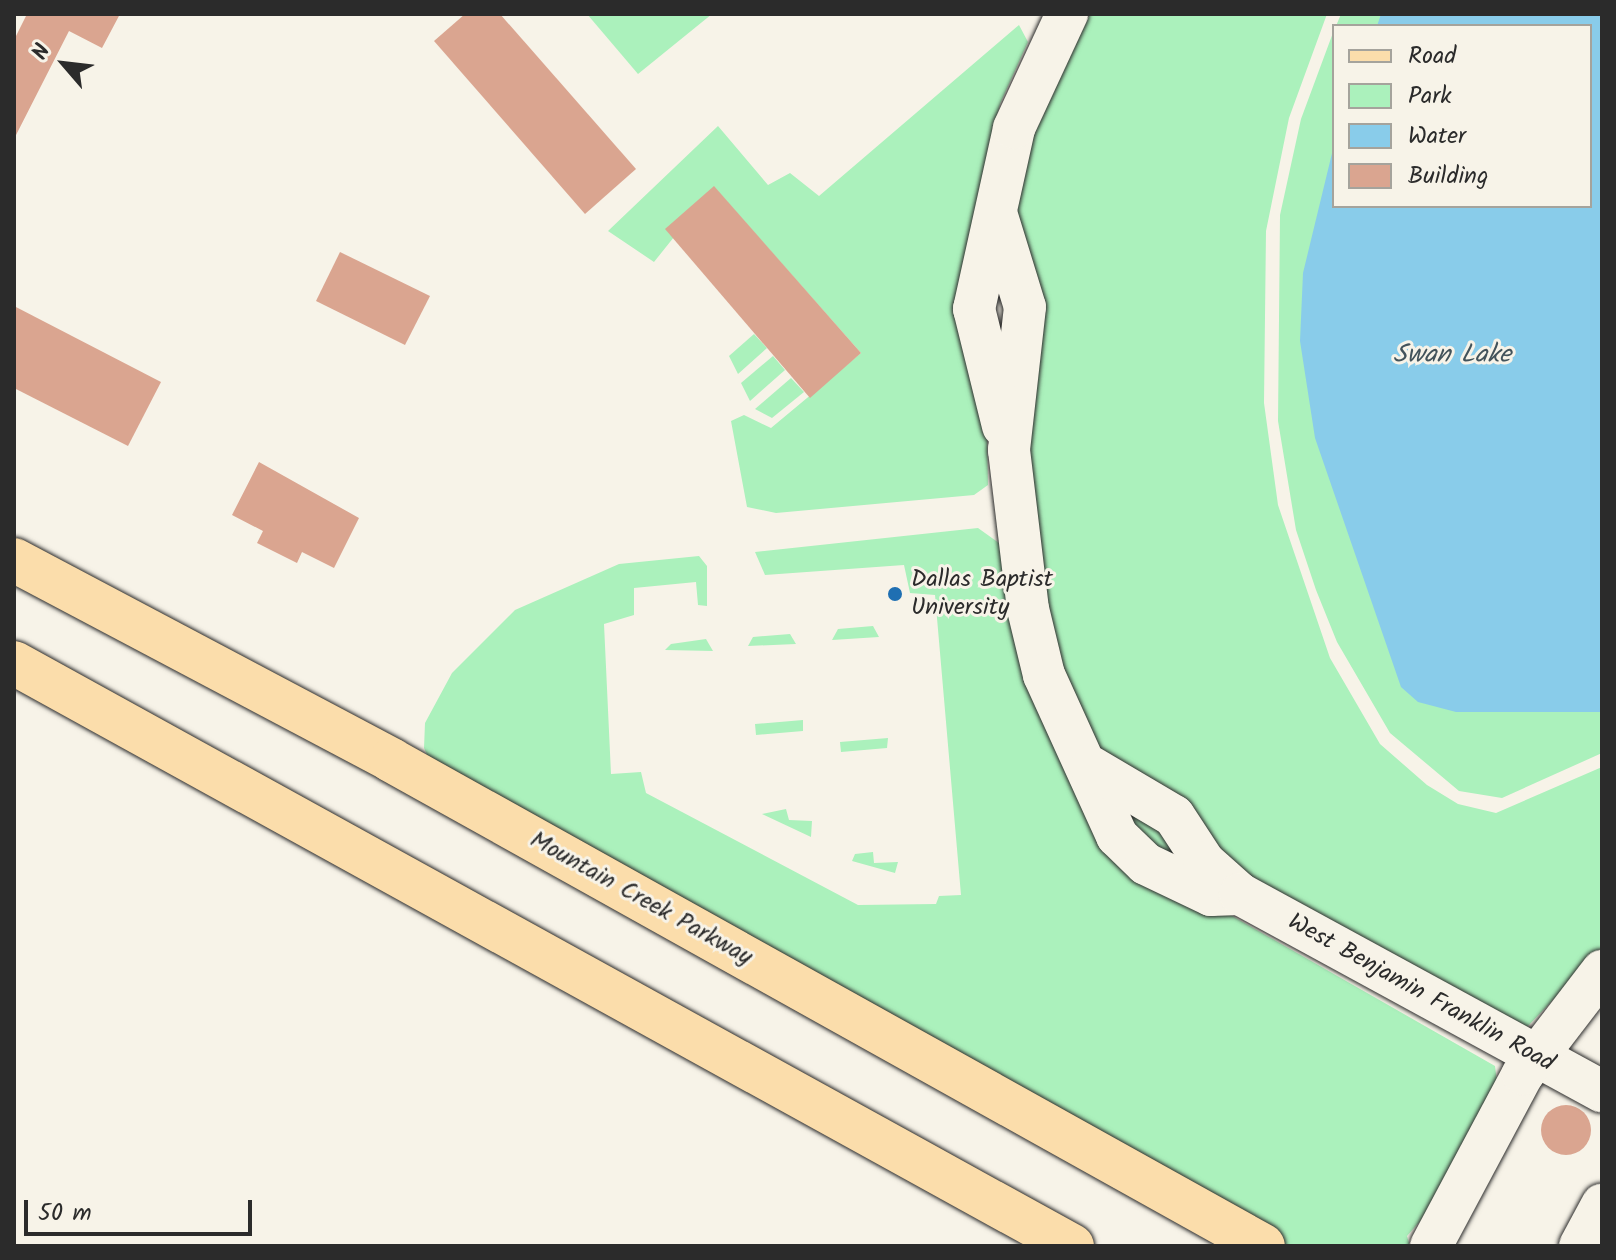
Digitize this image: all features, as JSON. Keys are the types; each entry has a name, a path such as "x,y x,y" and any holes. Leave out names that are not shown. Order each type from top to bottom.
{"main road":[{"name":"Mountain Creek Parkway","path":"14,560 391,760 1263,1246"},
{"path":"14,663 1072,1246"}],"street":[{"name":"West Benjamin Franklin Road","path":"1067,14 1023,101 997,216 1025,307 1009,450 1033,642 1091,767 1098,802 1138,858 1211,895 1240,894"},
{"name":"West Benjamin Franklin Road","path":"1091,767 1174,816 1204,862 1240,894 1602,1091"},
{"path":"1431,1246 1535,1056 1602,971"},
{"path":"1580,1246 1602,1205"}],"green space":[{"path":"587,14 712,14 638,74"},
{"path":"1090,14 1327,14 1289,118 1266,231 1264,403 1278,505 1330,658 1380,744 1427,785 1458,804 1496,813 1602,767 1602,949 1527,1027 1270,895 1102,755 1066,689 1039,594 1013,244 1024,153"},
{"name":"Swan Lake","path":"1341,14 1602,14 1602,753 1502,798 1459,791 1390,733 1337,642 1316,590 1296,530 1278,421 1280,215 1301,119 1332,35 1332,208 1592,208 1592,24 1337,24"},
{"path":"1019,25 1028,42 1000,104 982,181 988,485 974,495 776,513 747,507 731,421 744,415 771,428 861,353 714,187 654,262 608,231 718,126 768,185 790,173 819,196"},
{"path":"754,334 767,348 738,374 729,356"},
{"path":"773,356 785,370 750,401 741,383"},
{"path":"791,378 804,392 772,418 755,409"},
{"path":"978,528 999,543 1021,669 1052,741 1206,901 1495,1066 1497,1082 1429,1211 1407,1236 1410,1246 1289,1246 983,1082 429,759 424,748 425,723 452,673 515,610 619,564 699,556 707,566 707,606 698,605 696,582 634,588 634,615 604,624 611,774 641,772 646,793 858,905 936,904 939,896 961,895 935,595 910,593 904,565 765,575 755,552"},
{"path":"873,626 879,637 832,640 838,629"},
{"path":"790,634 796,644 748,646 753,637"},
{"path":"706,639 713,651 665,650 671,644"},
{"path":"803,720 803,731 756,735 755,724"},
{"path":"888,738 887,748 841,752 840,742"},
{"path":"786,809 789,820 812,821 811,837 762,814"},
{"path":"1127,812 1157,822 1180,858 1159,863"},
{"path":"873,852 874,863 898,862 895,873 852,861 855,854"}],"water":[{"name":"Swan Lake","path":"1381,14 1602,14 1602,712 1456,712 1418,702 1401,687 1315,438 1300,341 1303,273 1332,153 1332,208 1592,208 1592,24 1378,24"}],"building":[{"path":"27,14 120,14 102,48 69,31 14,139 14,40"},
{"path":"465,14 500,14 636,169 585,214 434,41"},
{"path":"714,186 861,353 810,398 665,229"},
{"path":"340,252 430,296 405,345 316,301"},
{"path":"14,306 161,382 128,446 14,388"},
{"path":"259,462 359,518 334,568 302,552 297,563 257,543 263,531 232,515"},
{"path":"1566,1105 1583,1113 1591,1130 1583,1147 1566,1155 1549,1147 1541,1130 1549,1113"}],"place":[{"name":"Dallas Baptist University","path":"895,594"}]}
